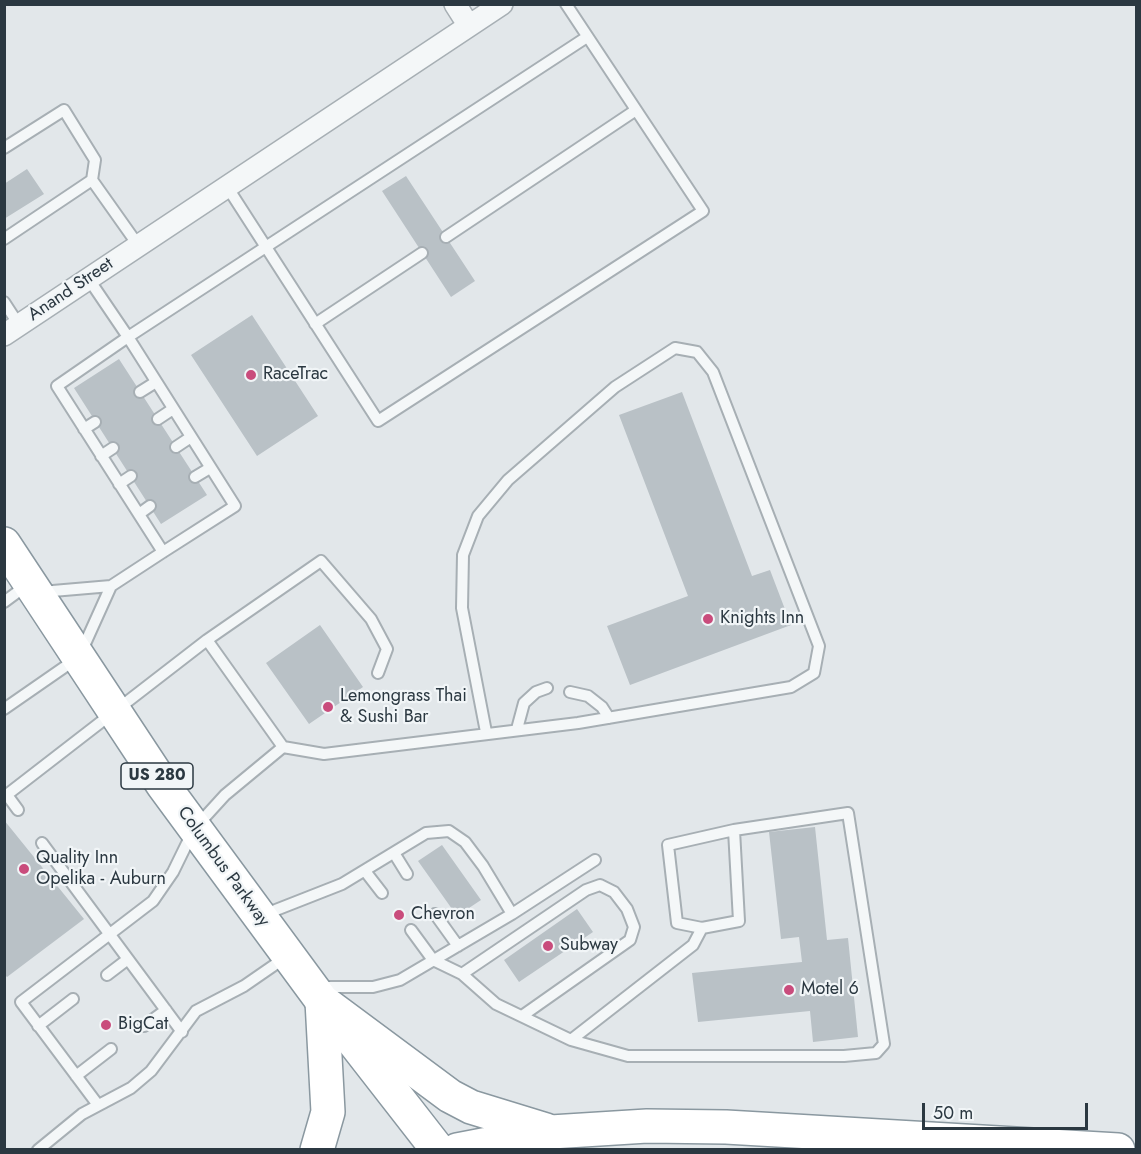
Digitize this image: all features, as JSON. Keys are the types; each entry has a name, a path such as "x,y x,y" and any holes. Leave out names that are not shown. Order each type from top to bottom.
{"highway":[{"name":"Columbus Parkway","path":"4,543 23,592 79,657 194,829 316,994 438,1149"},
{"name":"US 280","path":"316,994 450,1096 471,1107 550,1132 647,1126 726,1127 1118,1149"},
{"path":"316,994 328,1112 317,1149"},
{"path":"457,1149 550,1132"}],"street":[{"path":"455,4 469,26"},
{"name":"Anand Street","path":"12,330 226,185 502,4"}],"lane":[{"path":"226,185 378,421 703,211 566,4"},
{"path":"163,552 57,386 128,337 587,37"},
{"path":"4,148 64,110 95,160 92,180 138,245"},
{"path":"446,237 636,110"},
{"path":"4,239 92,180"},
{"path":"315,324 422,253"},
{"path":"23,592 111,586 235,506 88,278"},
{"path":"4,302 12,330"},
{"path":"207,639 283,747 324,753 609,718 791,687 814,673 819,646 713,372 697,352 675,348 615,387 580,415 547,449 508,480 478,516 463,555 462,608 486,732"},
{"path":"140,392 156,382"},
{"path":"158,419 174,409"},
{"path":"84,429 95,422"},
{"path":"176,447 191,437"},
{"path":"101,456 113,448"},
{"path":"195,477 210,468"},
{"path":"119,484 131,476"},
{"path":"138,514 150,506"},
{"path":"18,810 6,796 207,639 321,561 371,619 387,649 378,673"},
{"path":"4,709 79,657 111,586"},
{"path":"517,729 524,703 536,693 547,688"},
{"path":"570,692 588,696 602,707 609,718"},
{"path":"98,1105 21,1002 153,900 173,872 194,829 225,795 283,747"},
{"path":"411,930 433,960 462,974 496,1004 571,1040 628,1056 844,1056 876,1053 884,1044 848,813 734,830 668,845 677,923 702,928 740,921 734,830"},
{"path":"260,917 342,884 426,833 449,831 465,842 483,866 512,914"},
{"path":"42,843 182,1032"},
{"path":"394,853 408,874"},
{"path":"316,994 373,987 400,980 512,914 595,860"},
{"path":"365,871 382,892"},
{"path":"462,974 586,890 600,885 614,892 627,909 634,927 630,940 522,1016"},
{"path":"435,914 458,946"},
{"path":"571,1040 693,945 702,928"},
{"path":"38,1149 82,1114 131,1088 151,1071 196,1011 244,986 288,955"},
{"path":"107,975 128,959"},
{"path":"38,1026 74,999"},
{"path":"144,1026 166,1010"},
{"path":"76,1076 111,1049"}],"building":[{"path":"27,169 44,194 4,219 4,184"},
{"path":"406,176 475,281 451,297 382,191"},
{"path":"252,315 318,416 257,456 191,355"},
{"path":"119,359 207,495 161,524 74,388"},
{"path":"682,392 752,576 770,570 791,625 630,685 607,626 688,596 619,415"},
{"path":"320,625 363,687 309,724 266,663"},
{"name":"Quality Inn Opelika - Auburn","path":"4,820 84,919 7,977 4,974"},
{"path":"815,827 827,940 848,938 858,1037 813,1042 810,1011 698,1022 692,973 802,962 799,937 781,939 769,832"},
{"path":"442,845 481,900 457,916 418,861"},
{"name":"Subway","path":"577,909 593,932 519,982 504,960"}],"place":[{"name":"RaceTrac","path":"251,375"},
{"name":"Knights Inn","path":"708,619"},
{"name":"Lemongrass Thai & Sushi Bar","path":"328,707"},
{"name":"Quality Inn Opelika - Auburn","path":"24,869"},
{"name":"Chevron","path":"399,915"},
{"name":"Subway","path":"548,946"},
{"name":"Motel 6","path":"789,990"},
{"name":"BigCat","path":"106,1025"}]}
